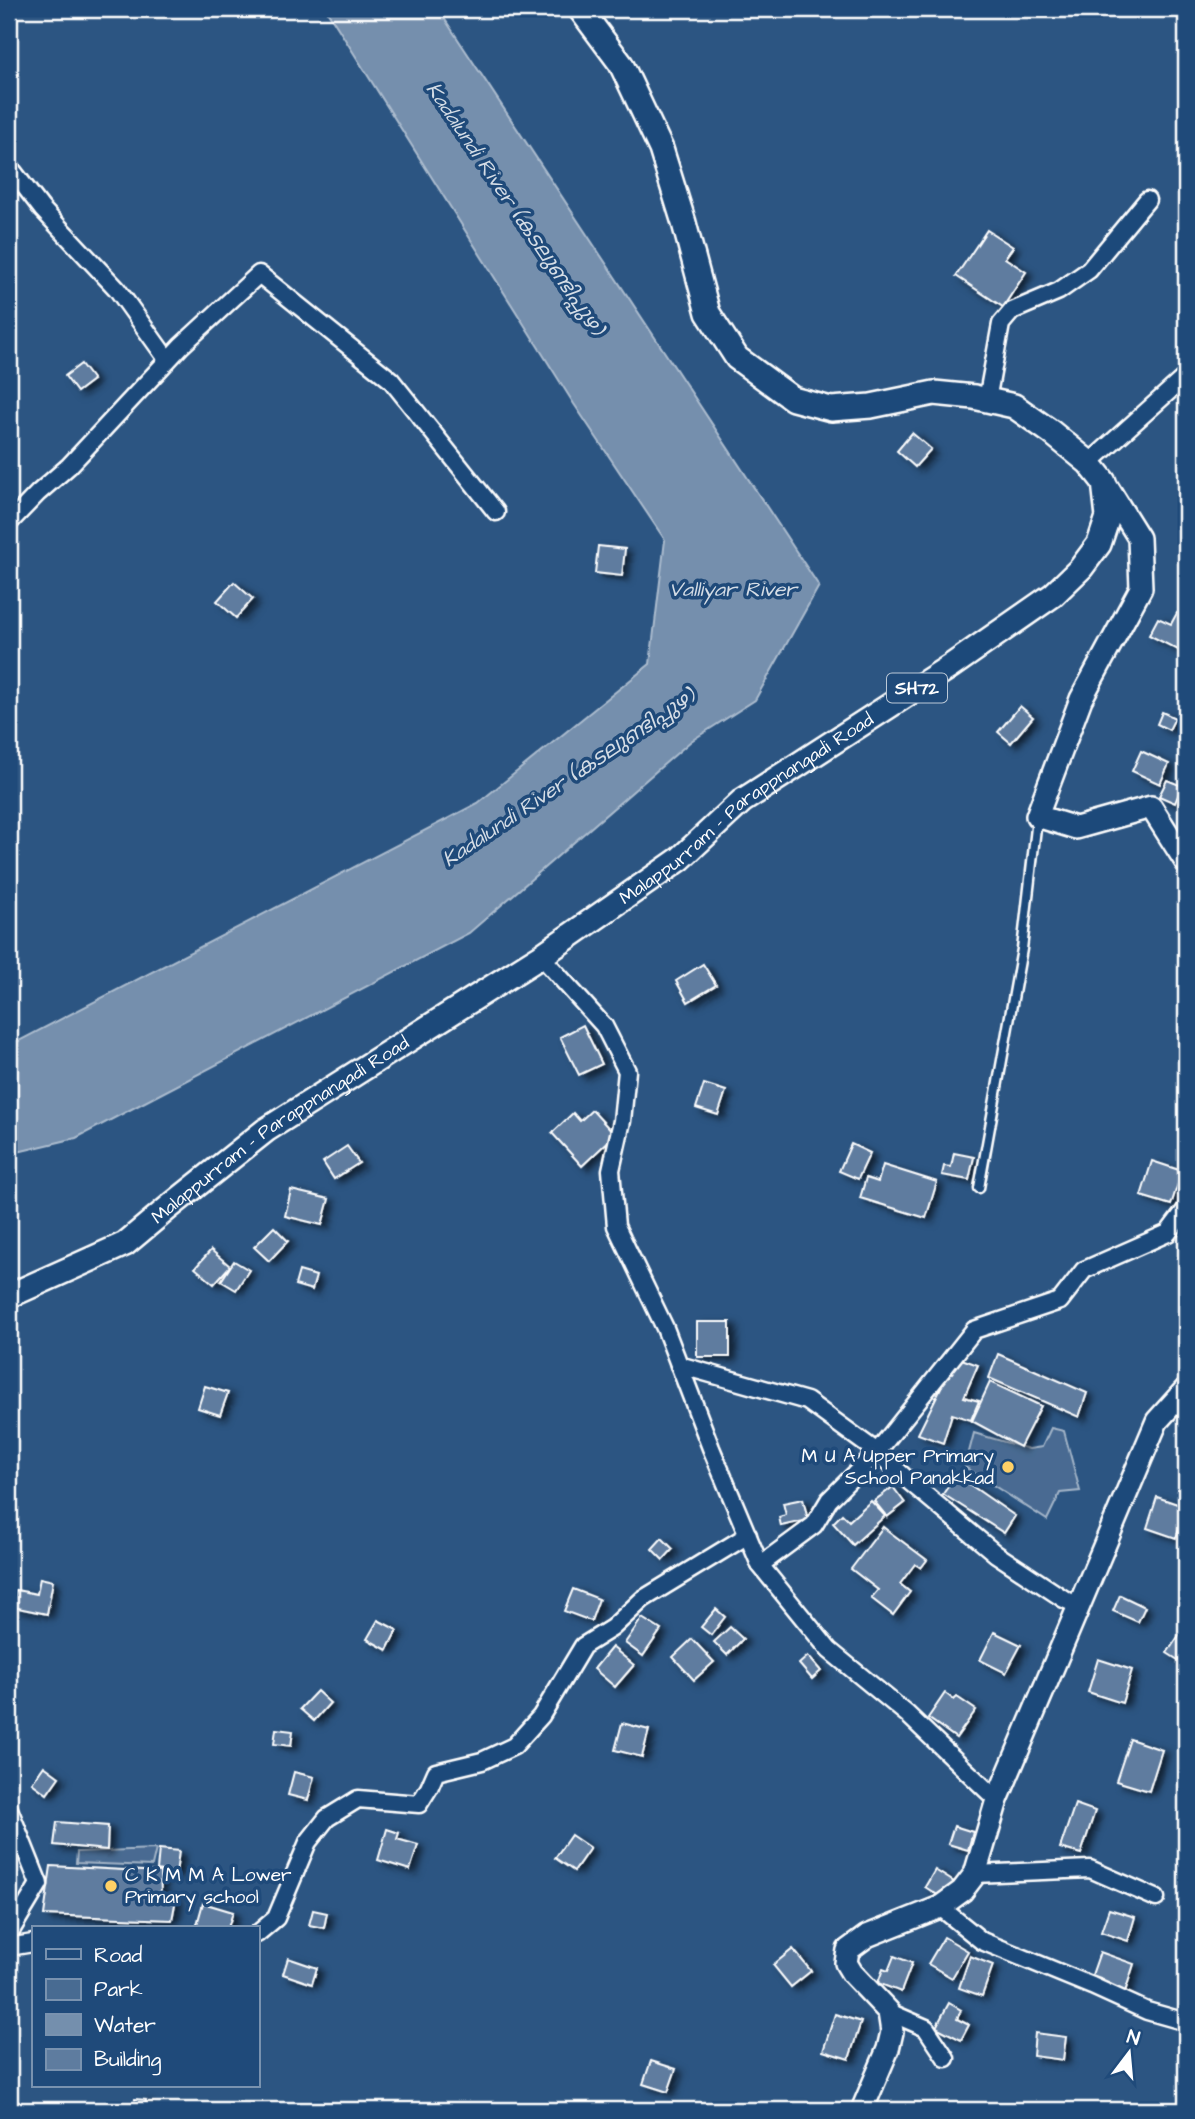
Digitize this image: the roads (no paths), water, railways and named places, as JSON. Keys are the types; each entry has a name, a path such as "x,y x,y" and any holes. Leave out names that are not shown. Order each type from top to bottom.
{"main road":[{"path":"580,9 621,64 661,149 708,313 737,358 793,399 831,409 871,406 934,393 1014,406 1088,463 1104,482"},
{"name":"Malappurram - Parappnangadi Road","path":"9,1296 125,1244 266,1130 541,956 680,859 742,801 940,673 1053,595 1081,568 1099,544 1108,517 1104,482"}],"street":[{"path":"9,166 42,209 117,289 167,359"},
{"path":"987,400 1001,324 1012,311 1059,291 1088,270 1147,200"},
{"path":"9,523 69,466 167,359 259,274 391,380 496,512"},
{"path":"1088,463 1186,376"},
{"path":"1104,482 1139,538 1141,588 1081,699 1037,816 1076,828 1151,807 1186,862"},
{"path":"541,956 604,1026 626,1071 622,1121 611,1170 616,1226 664,1328 760,1565 829,1650 907,1714 997,1800"},
{"path":"760,1565 814,1525 830,1500 877,1452 974,1330 1059,1301 1084,1270 1168,1233 1186,1209"},
{"path":"679,1364 807,1401 877,1452 996,1554 1079,1606"},
{"path":"946,2058 926,2028 889,2012 852,1973 846,1963 848,1950 867,1936 940,1907 962,1891 975,1874 997,1800 1157,1421 1186,1388"},
{"path":"259,1932 276,1919 308,1842 327,1818 358,1799 419,1804 436,1772 482,1760 514,1746 541,1716 583,1646 612,1628 643,1599 748,1535"},
{"path":"9,1809 39,1884 9,1934"},
{"path":"975,1874 1090,1869 1156,1898"},
{"path":"940,1907 982,1941 1147,2011 1186,2022"},
{"path":"9,1947 32,1943"},
{"path":"862,2110 890,2041 892,2032 889,2012"}],"lane":[{"path":"979,1188 1022,949 1037,816"}],"water":[{"name":"Valliyar River","path":"326,9 438,9 819,586 755,700 691,741 469,933 76,1138 9,1154 9,1046 478,803 650,664 665,540 574,404"}],"place":[{"name":"M U A Upper Primary School Panakkad","path":"1008,1467"},
{"name":"C K M M A Lower Primary school","path":"111,1886"}],"water label":[{"name":"Kadalundi River (കടലുണ്ടിപ്പുഴ)","path":"515,209"},
{"name":"Kadalundi River (കടലുണ്ടിപ്പുഴ)","path":"569,778"}]}
